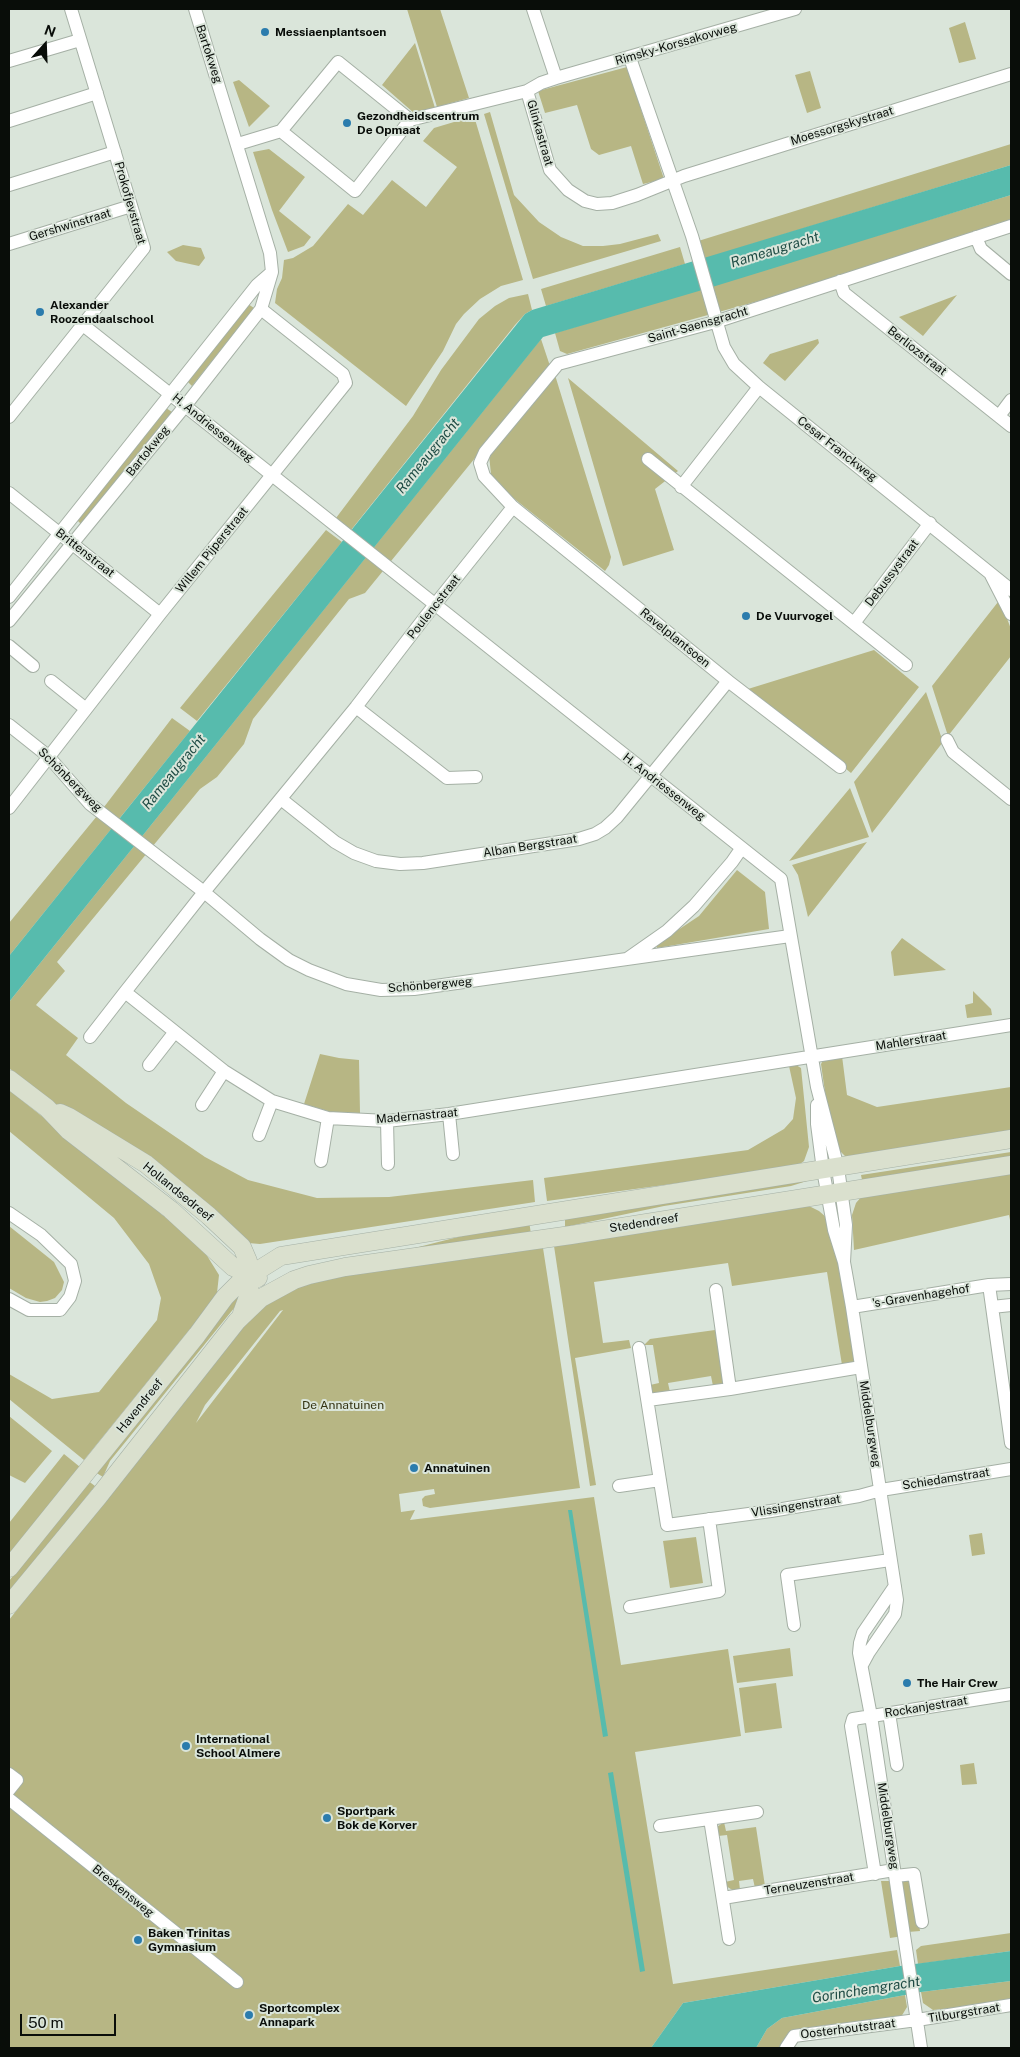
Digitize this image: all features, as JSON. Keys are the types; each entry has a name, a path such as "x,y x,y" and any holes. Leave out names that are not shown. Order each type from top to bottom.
{"main road":[{"name":"Hollandsedreef","path":"9,1079 47,1108 69,1131 171,1210 217,1254"},
{"name":"Hollandsedreef","path":"47,1108 69,1117 146,1164 202,1210 242,1247 248,1261 250,1275 249,1294 241,1316"},
{"name":"Stedendreef","path":"281,1256 1011,1139"},
{"name":"Stedendreef","path":"241,1316 261,1298 279,1287 327,1270 571,1235 1011,1165"},
{"path":"242,1247 281,1256"},
{"path":"217,1254 232,1267 279,1287"},
{"path":"217,1254 223,1273 225,1297"},
{"name":"Havendreef","path":"9,1568 197,1335 225,1297 250,1275 281,1256"},
{"name":"Havendreef","path":"9,1604 99,1496 241,1316"}],"street":[{"name":"Prokofjevstraat","path":"9,417 144,248 71,9"},
{"name":"Bartokweg","path":"9,621 185,406 261,309 272,272 270,253 195,9"},
{"path":"533,9 556,78"},
{"name":"Rimsky-Korssakovweg","path":"556,78 795,9"},
{"path":"9,61 80,40"},
{"path":"630,58 672,180"},
{"path":"238,144 281,131 338,62 410,120"},
{"name":"Moessorgskystraat","path":"672,180 1011,74"},
{"name":"Glinkastraat","path":"556,78 541,83 528,91 550,170 557,181 585,201 597,204 612,203 672,180"},
{"path":"281,131 355,190 410,120 528,91"},
{"path":"9,121 97,93"},
{"path":"9,185 115,152"},
{"name":"Cesar Franckweg","path":"672,180 700,260 715,322 724,347 734,364 759,387 1011,590"},
{"name":"Gershwinstraat","path":"9,244 131,206"},
{"name":"Saint-Saensgracht","path":"513,507 484,476 480,463 485,452 558,364 715,322 1011,226"},
{"path":"976,237 981,249 1011,274"},
{"name":"Bartokweg","path":"9,597 257,285 272,272"},
{"name":"Berliozstraat","path":"840,281 844,293 1011,426"},
{"name":"Willem Pijperstraat","path":"9,808 160,614 346,383 343,374 261,309"},
{"name":"H. Andriessenweg","path":"83,325 781,879 817,1087 817,1124 831,1169"},
{"path":"681,487 759,387"},
{"path":"999,416 1011,400"},
{"path":"648,459 906,665"},
{"name":"Brittenstraat","path":"9,493 160,614"},
{"name":"Poulencstraat","path":"204,892 356,707 513,507"},
{"name":"Ravelplantsoen","path":"513,507 728,681 840,767"},
{"name":"Debussystraat","path":"854,623 930,524"},
{"name":"Cesar Franckweg","path":"991,572 994,584 1011,614"},
{"path":"9,646 33,666"},
{"path":"51,681 86,709"},
{"name":"Alban Bergstraat","path":"280,799 335,842 354,853 376,861 415,864 579,839 595,834 617,817 728,681"},
{"path":"356,707 447,778 476,777"},
{"name":"Schönbergweg","path":"9,725 48,756 90,804 204,892 260,939 289,960 346,984 380,990 414,989 625,961 790,936"},
{"path":"947,740 953,752 1011,799"},
{"name":"Schönbergweg","path":"625,961 667,931 694,906 741,849"},
{"path":"90,1037 204,892"},
{"name":"Madernastraat","path":"125,992 224,1071 272,1101 328,1118 387,1120 449,1114 811,1057"},
{"name":"Mahlerstraat","path":"811,1057 1011,1025"},
{"path":"149,1064 174,1033"},
{"path":"202,1105 224,1071"},
{"path":"259,1135 272,1101"},
{"path":"449,1114 453,1154"},
{"path":"321,1161 328,1118"},
{"path":"387,1120 388,1164"},
{"name":"Middelburgweg","path":"831,1169 834,1193 834,1230 844,1262 852,1307 897,1600 895,1614 868,1652 862,1665 921,2048"},
{"path":"9,1213 41,1235 70,1264 74,1281 70,1298 60,1310 29,1310 9,1299"},
{"name":"'s-Gravenhagehof","path":"852,1307 989,1285 1011,1284"},
{"path":"989,1285 1011,1443"},
{"path":"716,1290 730,1389"},
{"path":"992,1307 1011,1305"},
{"name":"Vlissingenstraat","path":"639,1348 667,1525 850,1498 881,1490"},
{"path":"648,1400 730,1389 861,1367"},
{"name":"Schiedamstraat","path":"881,1490 1011,1469"},
{"path":"619,1486 660,1480"},
{"path":"630,1608 719,1591 709,1519"},
{"path":"794,1625 787,1575 890,1560"},
{"name":"Rockanjestraat","path":"871,1716 1011,1694"},
{"name":"Middelburgweg","path":"889,1713 897,1765"},
{"name":"Middelburgweg","path":"871,1716 853,1719 851,1726 875,1874"},
{"path":"9,1774 17,1780 9,1790"},
{"name":"Breskensweg","path":"9,1799 237,1982"},
{"path":"660,1826 757,1812"},
{"path":"710,1819 729,1939"},
{"name":"Middelburgweg","path":"895,1873 914,1874 922,1922"},
{"name":"Terneuzenstraat","path":"723,1898 875,1874 895,1873"},
{"name":"Tilburgstraat","path":"917,2020 1011,2005"},
{"name":"Oosterhoutstraat","path":"786,2048 794,2036 917,2020"}],"green space":[{"path":"407,9 440,9 469,98 437,107"},
{"path":"965,22 976,59 959,63 949,28"},
{"path":"415,43 435,108 414,113 382,85"},
{"path":"627,67 664,179 643,184 631,146 599,155 591,149 577,105 545,113 538,91"},
{"path":"810,71 821,108 807,113 795,75"},
{"path":"239,80 270,106 249,127 233,82"},
{"path":"490,112 514,195 539,222 561,237 583,246 620,244 658,234 661,241 533,279 484,114"},
{"path":"474,116 523,280 501,286 480,299 464,314 456,324 443,351 406,406 275,303 277,289 282,278 284,260 293,258 313,246 348,204 363,215 392,180 426,207 457,167 423,141 434,128"},
{"path":"1011,144 1011,165 700,260 695,242"},
{"path":"269,149 305,177 279,211 311,237 304,246 288,252 253,152"},
{"path":"1011,195 1011,222 809,287 567,354 560,351 555,333"},
{"path":"183,245 201,248 205,258 199,266 176,261 167,252"},
{"path":"680,247 685,264 546,306 541,289"},
{"path":"528,294 532,310 525,314 515,325 351,530 336,518 413,416 441,370 479,319 509,298"},
{"path":"957,295 923,336 899,317"},
{"path":"248,304 254,308 192,386 187,381"},
{"path":"541,339 550,366 365,593 349,599 253,719 244,744 217,777 200,789 57,962 65,971 36,1005 78,1038 66,1055 126,1103 205,1157 248,1180 317,1198 389,1197 533,1180 535,1202 260,1244 248,1243 57,1107 9,1068 9,1002"},
{"path":"818,339 819,343 785,381 763,363 770,354"},
{"path":"555,375 611,557 605,571 502,489 491,474 489,455"},
{"path":"568,378 678,471 655,489 674,550 623,566"},
{"path":"166,408 172,412 81,524 77,520"},
{"path":"326,530 342,542 197,721 180,708"},
{"path":"998,602 1003,608 1011,629 1011,656 948,736 932,686"},
{"path":"874,650 919,687 851,773 748,689"},
{"path":"926,692 943,742 872,833 854,782"},
{"path":"172,718 190,731 119,819 104,807"},
{"path":"850,788 869,837 789,861"},
{"path":"97,816 112,828 9,956 9,923"},
{"path":"867,842 808,917 798,875 792,865"},
{"path":"737,870 765,892 769,929 657,948 657,944 699,916"},
{"path":"902,938 946,970 894,976 891,952"},
{"path":"973,991 991,1009 992,1015 967,1018 965,1005 973,1003"},
{"path":"320,1054 359,1060 360,1113 331,1112 304,1104"},
{"path":"842,1056 847,1095 877,1107 1011,1087 1011,1135 846,1157 837,1148 831,1134 821,1064 824,1059"},
{"path":"796,1065 801,1068 809,1147 804,1161 796,1167 547,1201 544,1178 748,1150 784,1129 793,1119 796,1098 789,1066"},
{"path":"9,1090 152,1204 161,1214 185,1231 201,1246 219,1275 217,1293 207,1308 84,1460 9,1399 9,1374 52,1399 99,1392 157,1320 161,1298 149,1264 114,1218 9,1131"},
{"path":"1011,1152 1011,1159 862,1180 861,1175"},
{"path":"1011,1171 1011,1225 1009,1215 854,1250 852,1215 856,1203 862,1196"},
{"path":"806,1179 807,1181 791,1186 664,1206 565,1227 565,1215"},
{"path":"807,1205 819,1211 827,1218 840,1269 855,1362 842,1365 827,1272 732,1286 728,1263 594,1282 603,1343 629,1340 631,1348 575,1358 596,1485 590,1486 554,1246 575,1240"},
{"path":"529,1221 531,1234 399,1252 513,1223"},
{"path":"9,1226 54,1262 64,1282 62,1290 55,1298 40,1302 26,1298 9,1288"},
{"name":"Sportpark Bok de Korver","path":"543,1248 580,1488 430,1508 423,1506 422,1499 425,1496 435,1494 434,1489 399,1494 401,1512 415,1510 410,1520 594,1497 621,1665 728,1649 741,1736 635,1752 673,1984 897,1950 900,1966 683,2003 651,2048 9,2048 9,1620 246,1317 289,1290 328,1275","holes":["283,1310 196,1423 205,1405 280,1311"]},
{"path":"247,1284 235,1307 110,1461 103,1477 95,1472 204,1334"},
{"path":"715,1330 719,1333 723,1382 720,1385 713,1386 711,1376 668,1383 670,1392 653,1394 651,1392 650,1385 659,1383 653,1345 644,1345 650,1339"},
{"path":"9,1416 52,1451 25,1483 9,1475"},
{"path":"64,1454 80,1467 9,1554 9,1523"},
{"path":"87,1480 95,1486 9,1595 9,1581"},
{"path":"982,1533 985,1554 972,1556 969,1535"},
{"path":"696,1537 703,1583 670,1588 663,1541"},
{"path":"790,1648 793,1676 737,1683 733,1656"},
{"path":"776,1683 782,1728 745,1733 739,1688"},
{"path":"974,1763 977,1784 962,1785 960,1765"},
{"path":"724,1822 726,1831 756,1827 765,1886 755,1888 753,1879 739,1881 740,1890 734,1891 726,1886 725,1882 734,1880 727,1835 718,1836 717,1827"},
{"path":"911,1878 920,1931 908,1932 902,1879"},
{"path":"881,1881 891,1881 903,1936 890,1938"},
{"path":"1011,1933 1011,1951 918,1964 916,1950 921,1946"},
{"path":"1011,1981 1011,2002 933,2010 923,2003 921,1992"},
{"path":"905,1995 907,2007 901,2017 789,2035 780,2048 756,2048 767,2029 782,2018"}],"water":[{"name":"Rameaugracht","path":"1011,165 1011,195 543,337 9,1002 9,956 525,314 532,310"},
{"path":"568,1510 572,1510 608,1736 603,1737"},
{"path":"613,1772 645,1971 640,1972 608,1773"},
{"name":"Gorinchemgracht","path":"1011,1951 1011,1981 921,1992 782,2018 767,2029 756,2048 651,2048 683,2003 900,1966"}],"place":[{"name":"Messiaenplantsoen","path":"265,32"},
{"name":"Gezondheidscentrum De Opmaat","path":"347,123"},
{"name":"Alexander Roozendaalschool","path":"40,312"},
{"name":"De Vuurvogel","path":"746,616"},
{"name":"Annatuinen","path":"414,1468"},
{"name":"The Hair Crew","path":"907,1683"},
{"name":"International School Almere","path":"186,1746"},
{"name":"Sportpark Bok de Korver","path":"327,1818"},
{"name":"Baken Trinitas Gymnasium","path":"138,1940"},
{"name":"Sportcomplex Annapark","path":"249,2015"}],"park label":[{"name":"De Annatuinen","path":"343,1405"}]}
